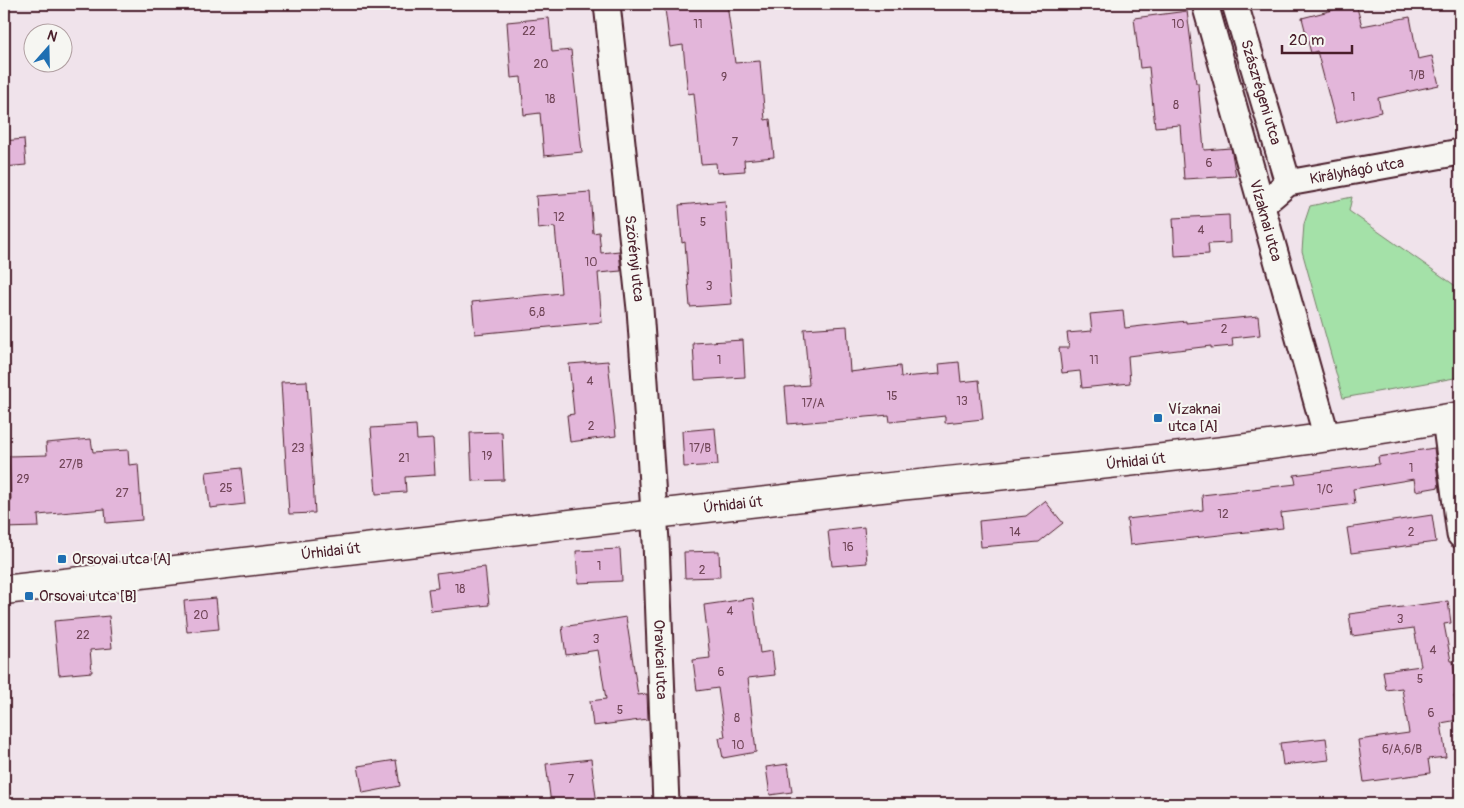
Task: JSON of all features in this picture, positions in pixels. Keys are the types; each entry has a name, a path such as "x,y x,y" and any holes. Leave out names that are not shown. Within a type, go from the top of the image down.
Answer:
{"main road":[{"name":"Úrhidai út","path":"4,590 654,513 1167,458 1327,438 1452,417"}],"street":[{"name":"Szörényi utca","path":"607,4 640,309 654,513"},
{"name":"Vízaknai utca","path":"1205,4 1327,438"},
{"name":"Szászrégeni utca","path":"1235,4 1288,183"},
{"name":"Királyhágó utca","path":"1262,205 1288,183 1460,152"},
{"path":"1452,417 1460,535"},
{"name":"Oravicai utca","path":"654,513 666,804"}],"green space":[{"path":"1352,197 1349,211 1460,289 1460,377 1343,398 1302,251 1304,224 1310,206"}],"building":[{"path":"703,4 727,4 735,63 760,61 765,120 770,119 774,157 744,160 745,171 717,173 716,163 701,164 694,93 688,94 683,45 670,47 665,9"},
{"path":"1356,4 1362,26 1410,17 1418,59 1432,56 1439,85 1378,98 1381,112 1336,123 1317,51 1311,53 1302,18"},
{"path":"1187,11 1196,83 1198,83 1204,150 1231,148 1236,176 1184,179 1180,125 1155,127 1149,67 1140,68 1134,18"},
{"path":"549,18 552,52 571,50 582,152 544,156 540,113 524,115 521,77 511,78 507,22"},
{"path":"24,139 26,165 4,167 4,141"},
{"path":"590,192 593,233 599,232 601,253 619,251 621,271 598,273 602,322 475,334 472,302 561,293 555,227 538,229 536,196"},
{"path":"725,201 732,304 690,307 685,242 682,243 679,205"},
{"path":"1229,215 1230,243 1208,244 1209,254 1175,256 1173,218"},
{"path":"1123,311 1125,328 1258,316 1260,335 1232,338 1233,346 1211,348 1211,346 1128,356 1130,383 1082,388 1080,371 1062,373 1059,348 1069,348 1067,333 1092,331 1090,314"},
{"path":"847,326 850,372 900,366 901,377 940,374 939,364 959,362 961,382 979,380 983,419 945,423 945,416 890,422 889,415 788,424 785,387 809,385 804,329"},
{"path":"743,340 745,377 695,380 693,343"},
{"path":"608,361 616,436 570,442 567,415 574,414 569,364"},
{"path":"307,381 315,513 289,514 281,382"},
{"path":"416,425 417,440 433,439 435,475 405,477 406,492 376,494 371,428"},
{"path":"715,428 718,465 684,467 682,431"},
{"path":"502,432 504,480 472,481 470,433"},
{"path":"91,439 93,452 128,450 129,465 138,464 142,520 106,523 105,509 38,515 39,527 4,528 4,502 11,501 9,456 47,455 46,443"},
{"path":"1434,448 1439,487 1416,491 1414,479 1353,489 1355,504 1281,513 1283,528 1130,545 1127,519 1203,510 1202,495 1296,484 1294,475 1379,464 1378,457"},
{"path":"241,468 245,504 210,508 206,472"},
{"path":"1045,501 1063,523 1039,542 981,547 979,521 1026,516"},
{"path":"1432,515 1436,542 1351,553 1347,528"},
{"path":"864,527 867,563 832,566 828,531"},
{"path":"620,549 622,581 578,583 576,551"},
{"path":"719,551 720,577 685,578 684,552"},
{"path":"485,567 489,605 431,611 428,589 438,588 436,573"},
{"path":"216,598 219,629 187,632 184,601"},
{"path":"753,598 760,653 772,651 775,675 748,678 756,752 723,758 719,738 725,737 718,688 697,691 693,660 710,658 704,605"},
{"path":"1448,601 1451,623 1444,624 1451,661 1453,661 1457,695 1454,695 1458,720 1441,723 1446,757 1428,759 1430,773 1364,782 1358,740 1409,733 1402,688 1386,690 1383,671 1421,666 1414,628 1352,636 1349,614"},
{"path":"109,616 112,648 90,650 92,672 59,675 54,621"},
{"path":"626,617 638,695 647,694 648,719 593,726 590,701 606,699 598,650 566,655 562,627"},
{"path":"1326,738 1329,760 1283,765 1280,743"},
{"path":"591,759 597,804 551,804 546,764"},
{"path":"396,760 400,786 363,793 358,766"},
{"path":"788,764 792,792 770,795 766,767"}],"place":[{"name":"Vízaknai utca [A]","path":"1158,418"},
{"name":"Orsovai utca [A]","path":"62,559"},
{"name":"Orsovai utca [B]","path":"29,596"}]}
